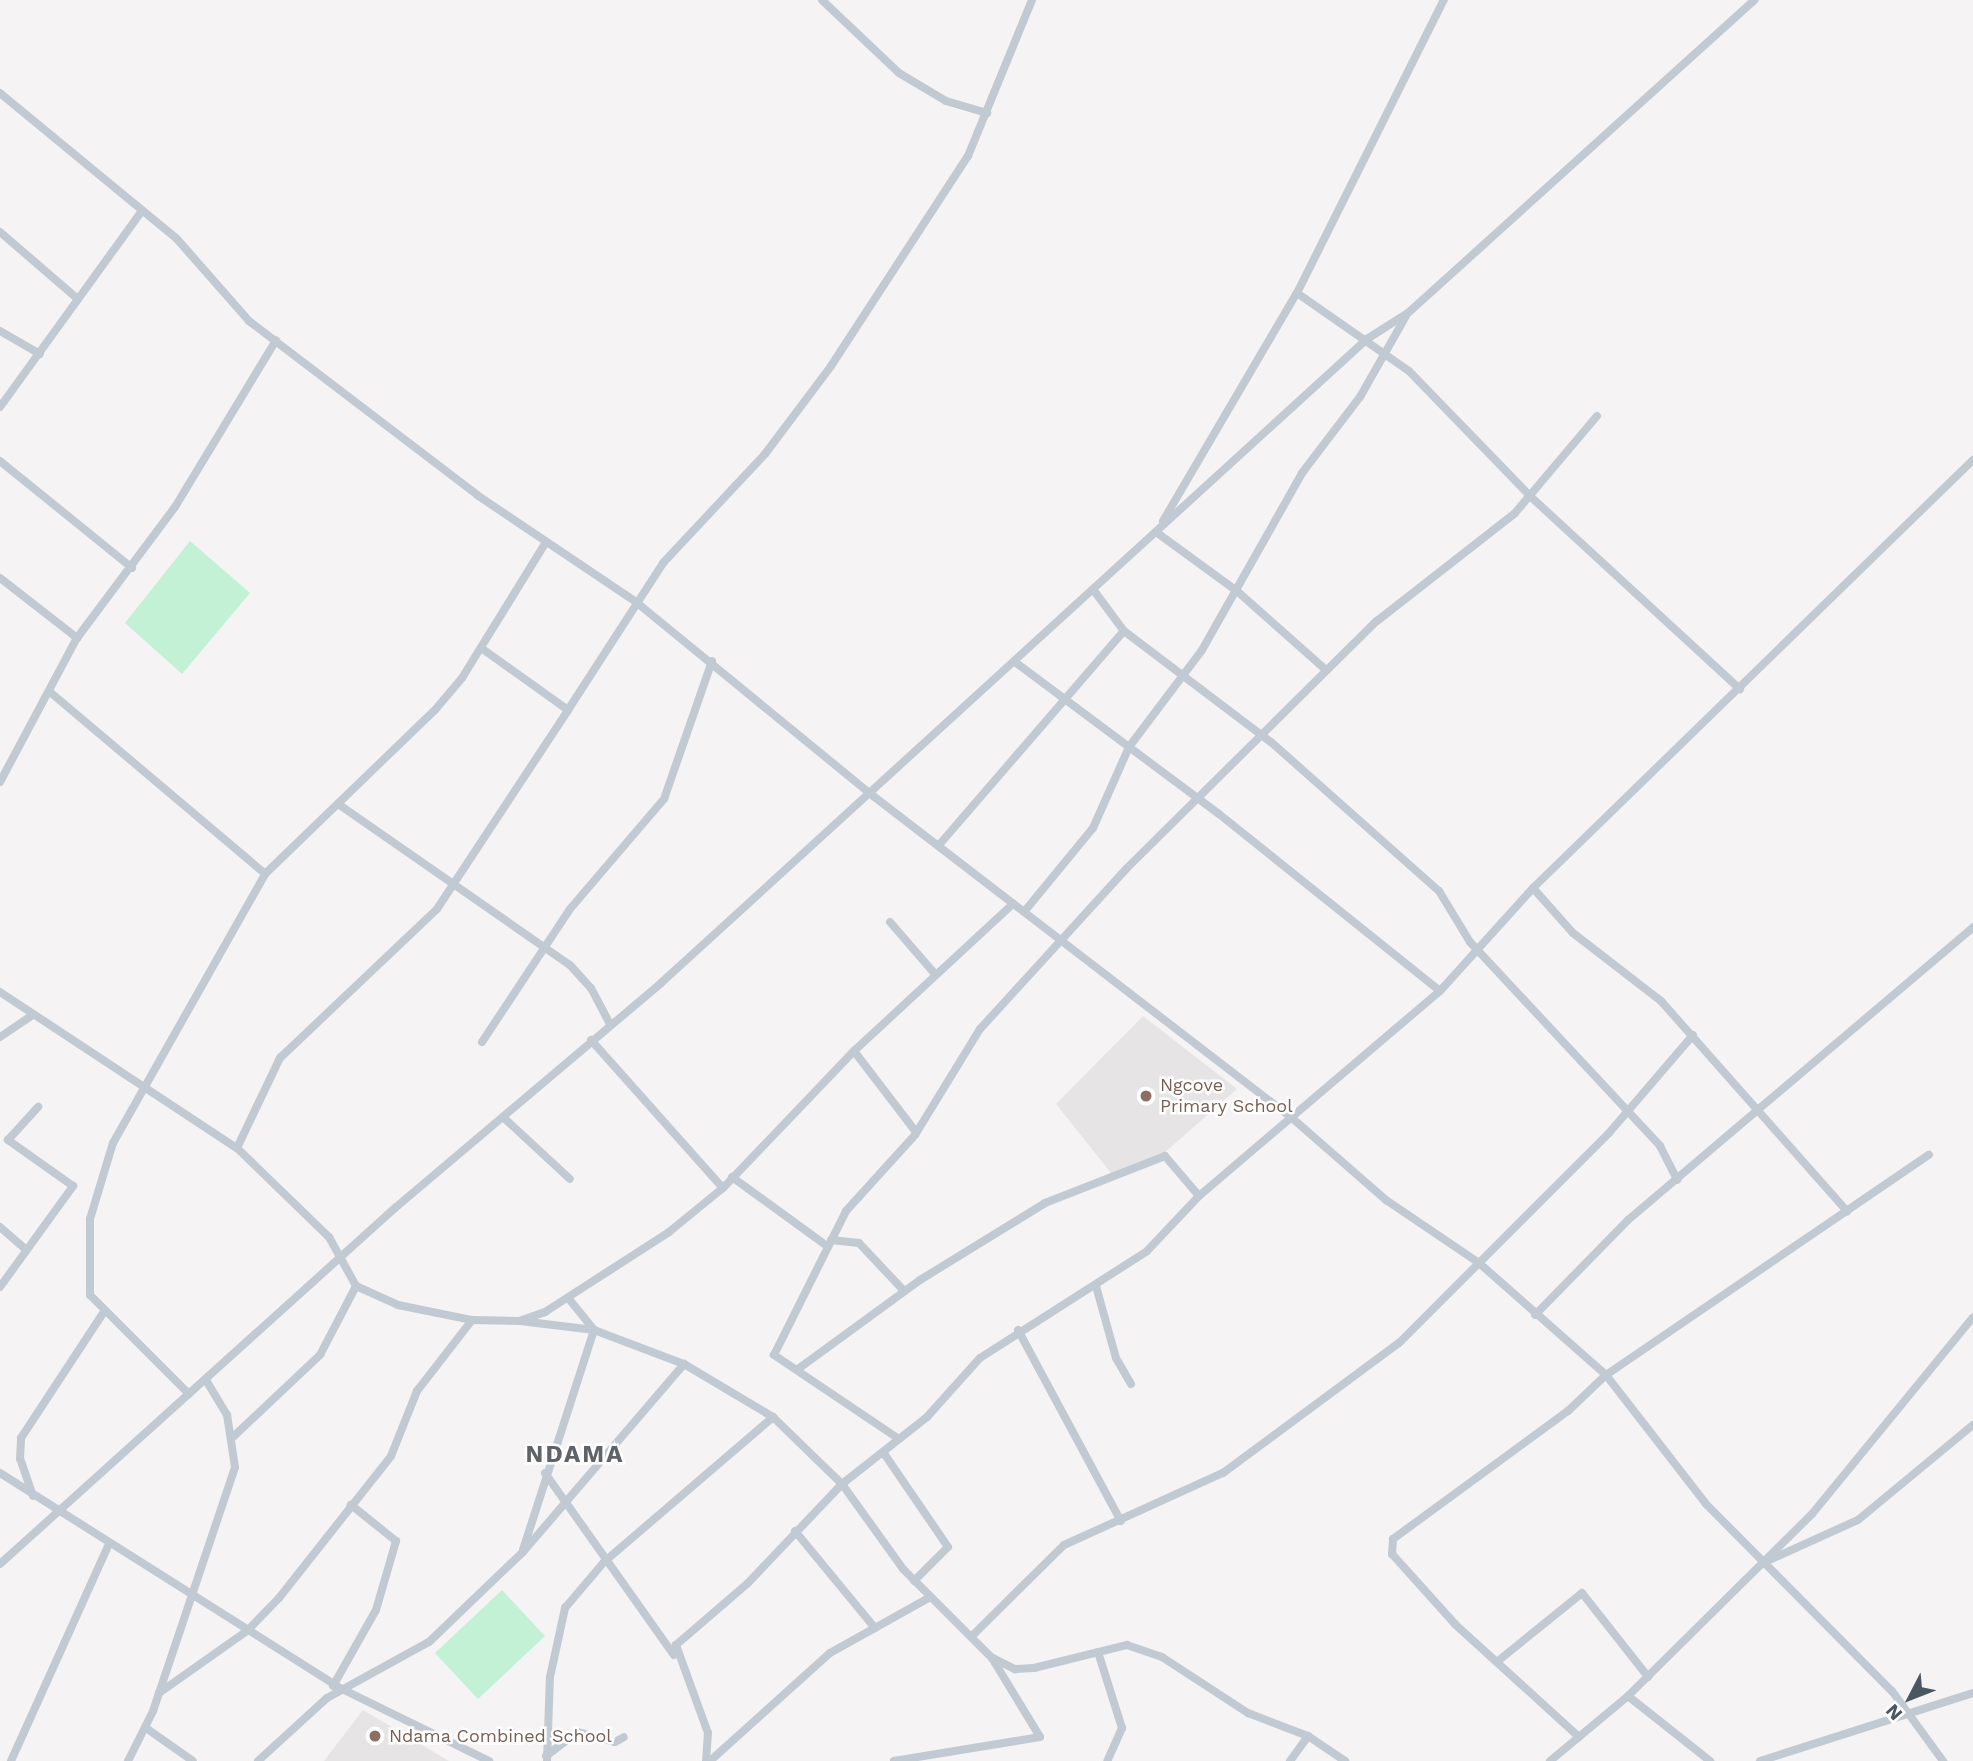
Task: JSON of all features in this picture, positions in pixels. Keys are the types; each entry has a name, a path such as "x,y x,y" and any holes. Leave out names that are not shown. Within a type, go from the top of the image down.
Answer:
{"street":[{"path":"822,0 899,73 946,101 987,113"},
{"path":"237,1148 286,1049 417,930 455,884 636,602 678,543 765,454 831,366 968,156 1032,0"},
{"path":"1158,529 1297,293 1444,0"},
{"path":"0,1564 338,1260 610,1024 1095,592 1158,529 1367,339 1408,313 1755,0"},
{"path":"0,93 177,239 249,321 546,542 636,602 868,792 1292,1118 1386,1200 1479,1263 1606,1375 1706,1504 1765,1562 1906,1712 1943,1761"},
{"path":"0,407 142,211"},
{"path":"0,232 78,299"},
{"path":"1297,293 1384,350 1531,497 1740,689"},
{"path":"1024,912 1093,828 1129,747 1183,676 1237,591 1302,473 1360,397 1384,350 1408,313"},
{"path":"0,331 40,354"},
{"path":"0,782 77,638 132,568 226,429 276,340"},
{"path":"900,1439 798,1369 780,1362 774,1347 846,1210 916,1132 980,1029 1063,943 1194,799 1326,670 1531,497 1597,416"},
{"path":"674,1655 676,1645 842,1485 900,1439 980,1358 1018,1330 1096,1286 1147,1251 1199,1196 1440,991 1533,888 1973,460"},
{"path":"0,461 132,568"},
{"path":"1158,529 1237,591 1326,670"},
{"path":"189,1394 103,1313 89,1282 92,1210 113,1143 265,874 341,806 435,710 481,648 546,542"},
{"path":"0,578 77,638"},
{"path":"1095,592 1124,631 1258,735 1431,883 1478,949 1668,1156 1677,1180"},
{"path":"939,845 1062,699 1124,631"},
{"path":"481,648 568,710"},
{"path":"482,1042 545,948 664,799 712,662"},
{"path":"1015,662 1129,747 1440,991"},
{"path":"50,692 265,874"},
{"path":"341,806 455,884 586,980 610,1024"},
{"path":"1533,888 1563,923 1612,957 1693,1035 1758,1104 1847,1211"},
{"path":"519,1321 569,1299 723,1188 934,973 1013,904"},
{"path":"890,922 934,973"},
{"path":"1535,1315 1593,1252 1677,1180 1758,1104 1973,927"},
{"path":"0,992 237,1148 329,1237 338,1260 356,1286 398,1305 472,1320 519,1321 594,1330 684,1364 773,1417 842,1485 914,1581 992,1658 1040,1737 894,1761"},
{"path":"0,1037 33,1015"},
{"path":"972,1636 1064,1545 1187,1493 1259,1450 1399,1343 1629,1111 1693,1035"},
{"path":"591,1040 723,1188"},
{"path":"855,1051 916,1132"},
{"path":"0,1287 73,1186 8,1140 37,1107"},
{"path":"503,1117 570,1179"},
{"path":"1579,1737 1446,1614 1390,1546 1606,1375 1929,1155"},
{"path":"798,1369 904,1291 1045,1203 1161,1157 1199,1196"},
{"path":"732,1177 829,1243 859,1242 904,1291"},
{"path":"0,1227 26,1250"},
{"path":"233,1437 320,1356 356,1286"},
{"path":"1096,1286 1116,1357 1131,1384"},
{"path":"569,1299 594,1330"},
{"path":"33,1496 20,1460 21,1438 103,1313"},
{"path":"1550,1761 1628,1696 1765,1562 1973,1317"},
{"path":"159,1693 247,1631 391,1456 429,1372 472,1320"},
{"path":"523,1552 545,1473 594,1330"},
{"path":"1018,1330 1121,1521"},
{"path":"258,1761 327,1698 429,1642 523,1552 684,1364"},
{"path":"128,1761 146,1728 159,1693 235,1467 233,1437 206,1380"},
{"path":"547,1758 559,1617 604,1562 773,1417"},
{"path":"1765,1562 1858,1520 1973,1425"},
{"path":"883,1452 948,1547 914,1581"},
{"path":"0,1473 108,1546 192,1591 247,1631 342,1689 489,1761"},
{"path":"545,1473 604,1562 674,1655 698,1698 708,1733 708,1761"},
{"path":"327,1698 369,1625 396,1541 351,1505"},
{"path":"795,1531 875,1628"},
{"path":"11,1761 108,1546"},
{"path":"1498,1661 1582,1593 1648,1677"},
{"path":"708,1761 802,1675 875,1628 930,1597"},
{"path":"992,1658 1015,1669 1127,1645 1162,1657 1248,1713 1308,1736 1345,1761"},
{"path":"1098,1652 1122,1728 1107,1761"},
{"path":"1760,1761 1906,1712 1973,1693"},
{"path":"1628,1696 1710,1761"},
{"path":"146,1728 193,1761"},
{"path":"547,1758 578,1732 615,1742 624,1737"},
{"path":"1290,1761 1308,1736"}],"shaded area":[{"name":"Ngcove Primary School","path":"1143,1016 1237,1089 1163,1154 1115,1178 1056,1104"},
{"name":"Ndama Combined School","path":"363,1710 449,1761 324,1761"}],"green space":[{"path":"190,541 250,593 182,674 125,623"},
{"path":"502,1590 545,1636 478,1699 435,1653"}],"place":[{"name":"Ngcove Primary School","path":"1146,1096"},
{"name":"Ndama Combined School","path":"375,1736"}],"district":[{"name":"NDAMA","path":"575,1455"}]}
